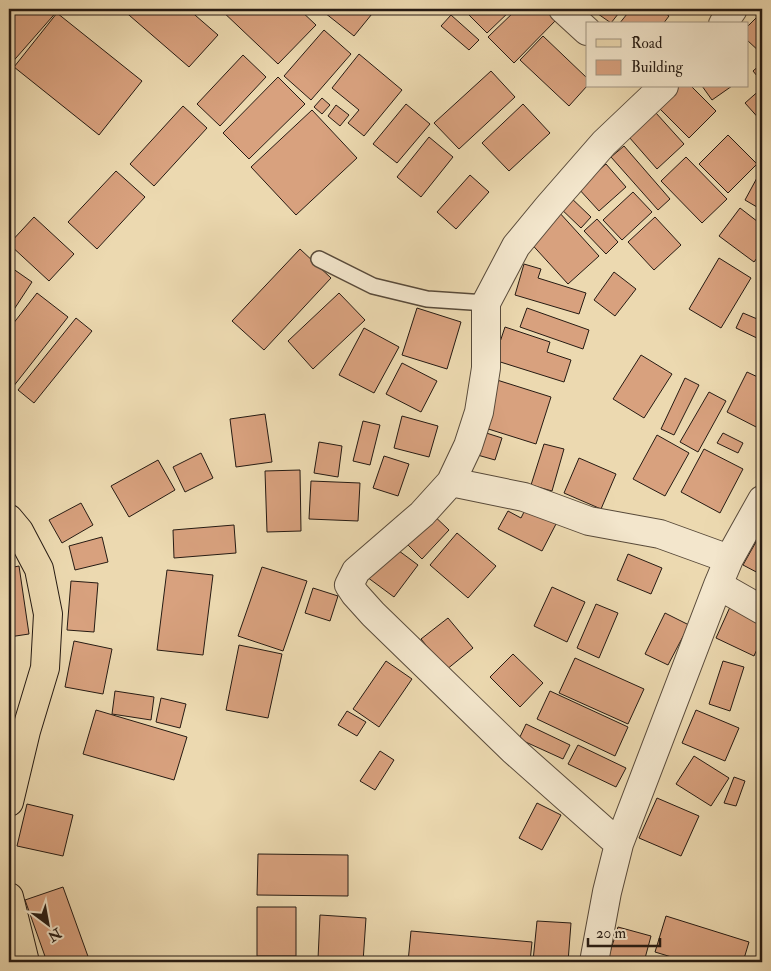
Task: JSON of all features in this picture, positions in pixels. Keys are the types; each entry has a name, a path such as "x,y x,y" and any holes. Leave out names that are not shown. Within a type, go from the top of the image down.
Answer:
{"main road":[{"path":"9,519 19,531 39,569 48,614 45,668 26,731 9,802"},
{"path":"9,897 25,962"}],"street":[{"path":"563,9 586,29"},
{"path":"724,22 733,9"},
{"path":"619,844 513,750 373,614 349,585 356,571 422,514 451,482 468,446 479,412 486,368 486,302 516,246 604,143 657,89"},
{"path":"451,482 524,497 589,521 660,534 729,560"},
{"path":"594,962 619,844 718,585 729,560 762,500"},
{"path":"718,585 762,610"}],"lane":[{"path":"319,258 373,286 427,299 486,302"}],"building":[{"path":"20,9 59,9 9,66 9,22"},
{"path":"122,9 188,9 218,35 189,67"},
{"path":"220,9 299,9 316,25 278,64"},
{"path":"320,9 376,9 354,36"},
{"path":"463,9 512,9 487,33"},
{"path":"517,9 547,9 557,19 514,63 488,37"},
{"path":"591,9 622,9 612,22"},
{"path":"631,9 659,9 669,16 664,22 621,22"},
{"path":"762,12 762,54 748,41 748,26"},
{"path":"57,13 142,81 99,135 14,67"},
{"path":"451,15 479,40 469,50 441,26"},
{"path":"324,30 351,54 311,100 284,76"},
{"path":"543,36 586,77 586,87 569,106 520,60"},
{"path":"359,54 402,90 364,136 348,123 359,110 332,88"},
{"path":"243,55 266,77 220,126 197,104"},
{"path":"762,63 762,82 753,71"},
{"path":"491,71 515,97 459,149 434,123"},
{"path":"278,77 305,104 249,159 223,133"},
{"path":"677,88 693,88 716,111 689,138 658,107"},
{"path":"703,88 729,88 712,100"},
{"path":"762,88 762,122 745,103"},
{"path":"322,98 330,105 322,114 314,107"},
{"path":"406,104 430,124 397,163 373,144"},
{"path":"523,104 550,133 509,171 482,143"},
{"path":"336,105 349,115 340,126 328,116"},
{"path":"183,106 207,128 154,186 130,164"},
{"path":"312,110 357,158 296,215 251,167"},
{"path":"656,113 684,144 657,169 629,137"},
{"path":"728,135 757,164 728,193 699,164"},
{"path":"429,137 453,157 421,197 397,177"},
{"path":"624,146 670,199 658,210 611,157"},
{"path":"686,157 727,199 702,223 661,181"},
{"path":"606,164 626,187 599,211 578,188"},
{"path":"116,171 145,197 97,249 68,222"},
{"path":"470,175 489,192 456,229 437,212"},
{"path":"758,176 762,178 762,210 745,200"},
{"path":"633,192 652,212 622,240 603,220"},
{"path":"567,194 591,217 581,228 557,205"},
{"path":"740,208 762,225 762,251 754,262 719,236"},
{"path":"558,211 599,256 568,284 527,239"},
{"path":"34,217 74,254 49,281 9,244"},
{"path":"655,217 681,245 654,270 628,242"},
{"path":"597,219 618,242 606,254 584,231"},
{"path":"300,249 331,278 264,350 232,321"},
{"path":"719,258 751,278 721,328 689,309"},
{"path":"524,264 541,269 538,278 586,293 579,314 515,295"},
{"path":"9,266 32,282 9,317"},
{"path":"614,272 636,289 615,316 594,300"},
{"path":"37,293 68,317 9,392 9,329"},
{"path":"339,293 365,320 313,369 288,341"},
{"path":"417,308 461,322 447,369 402,355"},
{"path":"527,308 589,330 583,349 520,327"},
{"path":"743,313 762,321 761,340 736,328"},
{"path":"76,318 92,331 34,403 18,390"},
{"path":"505,327 550,342 547,352 571,360 564,382 494,360"},
{"path":"364,328 399,347 374,393 339,375"},
{"path":"641,355 672,374 644,418 613,399"},
{"path":"402,363 437,381 421,412 386,394"},
{"path":"747,372 762,379 762,424 760,429 727,412"},
{"path":"685,378 699,385 674,435 661,429"},
{"path":"497,380 551,397 536,444 482,427"},
{"path":"709,392 726,401 698,452 680,442"},
{"path":"265,414 272,462 236,467 230,419"},
{"path":"402,416 438,426 429,457 394,448"},
{"path":"363,421 380,425 370,465 353,461"},
{"path":"480,431 502,438 495,460 474,454"},
{"path":"723,433 743,443 738,453 717,443"},
{"path":"657,435 689,453 665,496 633,479"},
{"path":"319,442 342,446 338,477 314,473"},
{"path":"544,444 564,449 552,491 531,485"},
{"path":"704,449 743,469 720,513 681,492"},
{"path":"201,453 213,478 185,492 173,467"},
{"path":"384,456 409,464 398,496 373,488"},
{"path":"579,458 616,474 601,509 564,493"},
{"path":"158,460 175,490 129,517 111,486"},
{"path":"300,470 301,531 267,532 265,471"},
{"path":"311,481 360,483 358,521 309,519"},
{"path":"81,503 93,525 62,543 49,520"},
{"path":"526,508 556,524 542,551 498,529 508,511 521,518"},
{"path":"429,511 449,530 422,559 402,539"},
{"path":"234,525 236,553 174,558 173,530"},
{"path":"457,533 496,566 468,598 430,565"},
{"path":"762,534 762,575 743,565"},
{"path":"102,537 108,562 75,570 69,546"},
{"path":"391,545 418,565 394,597 367,577"},
{"path":"628,554 662,568 651,594 617,580"},
{"path":"19,566 29,634 9,637 9,568"},
{"path":"262,567 307,581 283,651 238,636"},
{"path":"167,570 213,575 203,655 157,650"},
{"path":"71,581 98,583 94,632 67,630"},
{"path":"552,587 585,602 567,642 534,626"},
{"path":"313,588 338,596 330,621 305,613"},
{"path":"596,604 618,613 599,658 577,648"},
{"path":"730,607 762,622 762,638 754,656 716,638"},
{"path":"665,613 689,625 668,665 645,654"},
{"path":"448,618 473,648 446,670 421,639"},
{"path":"74,641 112,649 103,694 65,687"},
{"path":"239,645 282,654 268,718 226,710"},
{"path":"513,654 543,683 520,707 490,677"},
{"path":"575,658 644,689 628,724 559,693"},
{"path":"386,661 412,679 379,727 353,709"},
{"path":"723,661 744,667 730,711 709,704"},
{"path":"115,691 154,697 151,720 112,714"},
{"path":"550,691 628,727 615,756 537,719"},
{"path":"161,698 186,704 180,728 156,722"},
{"path":"96,710 187,737 174,780 83,754"},
{"path":"696,710 739,728 725,761 682,743"},
{"path":"347,711 366,722 357,736 338,725"},
{"path":"526,724 570,745 563,759 519,739"},
{"path":"578,745 626,768 616,787 568,764"},
{"path":"380,751 394,760 375,790 360,781"},
{"path":"694,756 729,778 711,806 676,784"},
{"path":"734,777 745,781 736,806 724,803"},
{"path":"657,798 699,816 681,856 639,838"},
{"path":"537,803 561,815 542,850 519,838"},
{"path":"27,804 73,815 63,856 17,846"},
{"path":"258,854 348,855 348,896 257,895"},
{"path":"63,887 90,962 47,962 25,900"},
{"path":"257,907 296,907 296,956 257,956"},
{"path":"320,915 366,918 363,962 318,959"},
{"path":"666,916 749,942 743,962 688,962 655,952"},
{"path":"537,921 571,923 568,962 533,961"},
{"path":"618,927 651,936 644,962 607,962"},
{"path":"411,931 532,942 530,962 408,962"}]}
